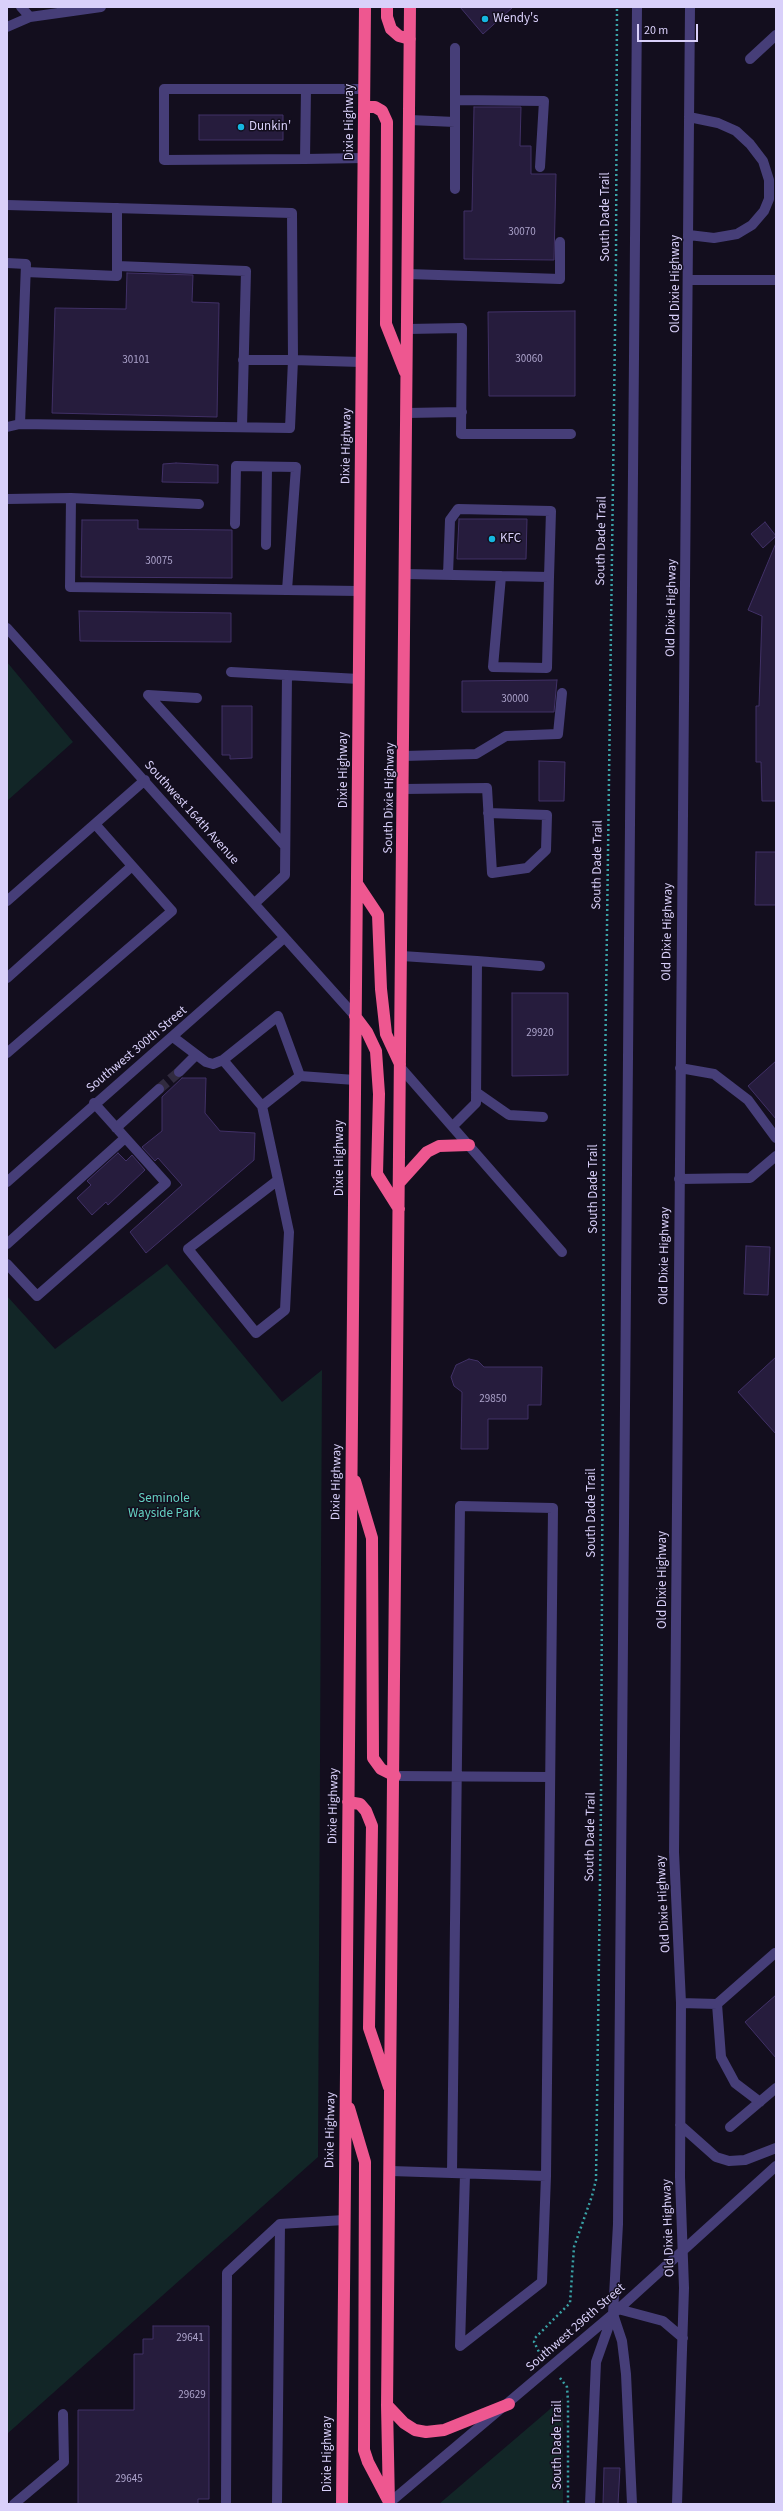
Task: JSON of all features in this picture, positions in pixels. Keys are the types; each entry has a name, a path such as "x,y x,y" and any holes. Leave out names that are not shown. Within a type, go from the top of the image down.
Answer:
{"highway":[{"name":"Dixie Highway","path":"358,885 359,592 365,7"},
{"path":"387,7 387,17 391,29 399,36 410,39"},
{"path":"407,413 410,7"},
{"path":"364,107 375,106 382,110 387,122 386,324 407,377"},
{"name":"South Dixie Highway","path":"399,1183 407,413"},
{"path":"355,1080 358,885"},
{"path":"358,885 378,915 381,989 386,1034 401,1068"},
{"path":"355,1016 368,1032 376,1051 379,1094 377,1174 399,1210"},
{"name":"Dixie Highway","path":"342,2504 355,1080"},
{"path":"389,2504 388,2405 398,1456 399,1183 427,1152 439,1146 469,1146"},
{"path":"351,1469 372,1538 373,1758 381,1769 395,1776"},
{"path":"348,1802 360,1804 366,1811 372,1826 369,2028 392,2096"},
{"path":"345,2096 364,2162 364,2450 368,2462 389,2504"},
{"path":"388,2405 404,2423 415,2430 426,2432 444,2430 509,2404"}],"street":[{"path":"21,7 30,17"},
{"path":"7,26 30,17 101,7"},
{"path":"632,2504 625,2362 616,2312 637,7"},
{"name":"Old Dixie Highway","path":"677,2504 683,2338 680,2125 681,2003 674,1852 680,1068 689,280 690,7"},
{"path":"750,59 776,35"},
{"path":"455,48 455,189"},
{"path":"364,89 164,89 164,160 364,158"},
{"path":"305,159 306,89"},
{"path":"455,100 544,101 540,167"},
{"path":"689,117 718,123 736,131 750,144 763,161 769,180 769,199 764,211 752,225 737,234 714,238 689,235"},
{"path":"410,120 455,122"},
{"path":"7,205 292,213 293,360 290,428 20,424 7,427"},
{"path":"26,272 117,276 117,208"},
{"path":"408,274 560,279 560,242"},
{"path":"7,263 26,264 20,424"},
{"path":"117,266 246,271 242,427"},
{"path":"689,280 776,280"},
{"path":"408,329 462,328 461,434 571,434"},
{"path":"243,360 362,362"},
{"path":"407,413 462,412"},
{"path":"235,524 236,466 296,467 287,590"},
{"path":"266,545 267,467"},
{"path":"71,498 70,587 359,592"},
{"path":"7,499 71,498 199,504"},
{"path":"448,574 450,520 458,509 551,511 547,668 493,667 501,576"},
{"path":"406,574 549,577"},
{"name":"Southwest 164th Avenue","path":"7,628 145,780 355,1016"},
{"path":"231,672 359,679"},
{"path":"255,903 285,875 287,675"},
{"path":"404,756 476,754 506,736 558,734 562,693"},
{"path":"197,698 148,695 285,846"},
{"path":"7,901 145,780"},
{"path":"404,789 487,788 488,812 492,873 527,868 546,850 546,815 488,812"},
{"path":"7,1053 172,911 95,824"},
{"path":"7,978 132,866"},
{"name":"Southwest 300th Street","path":"7,1182 284,938"},
{"path":"402,956 540,966"},
{"path":"453,1126 476,1103 477,961"},
{"path":"173,1037 195,1056 210,1064 223,1060 278,1016 300,1076"},
{"path":"178,1072 195,1056"},
{"path":"223,1060 262,1106 278,1180 289,1232 285,1310 256,1333 188,1249 278,1180"},
{"path":"401,1068 562,1252"},
{"path":"680,1068 714,1074 748,1100 776,1138"},
{"path":"262,1106 300,1076 355,1080"},
{"path":"116,1128 159,1089"},
{"path":"476,1092 509,1116 543,1117"},
{"path":"7,1264 37,1296 166,1183 94,1104"},
{"path":"7,1244 125,1138"},
{"path":"679,1179 750,1178 776,1156"},
{"path":"452,2173 460,1506 553,1508 546,2176 542,2282 460,2346 466,2174"},
{"path":"395,1776 457,1775 550,1777"},
{"path":"681,2003 717,2004 775,1953"},
{"path":"717,2004 721,2057 735,2083 760,2102"},
{"path":"730,2127 776,2088"},
{"path":"680,2125 716,2156 729,2161 745,2160 776,2148"},
{"name":"Southwest 296th Street","path":"389,2504 616,2312 776,2166"},
{"path":"391,2171 546,2176"},
{"path":"226,2504 227,2273 280,2224 344,2220"},
{"path":"276,2504 280,2224"},
{"path":"616,2312 663,2321 683,2338"},
{"path":"590,2504 596,2362 616,2312"},
{"path":"14,2504 64,2462 63,2414"}],"path":[{"name":"South Dade Trail","path":"538,2352 535,2338 570,2303 574,2247 596,2180 601,1805 604,1150 616,258 617,7"},
{"name":"South Dade Trail","path":"567,2387 568,2504"}],"green space":[{"path":"7,662 73,742 7,801"},
{"name":"Seminole Wayside Park","path":"167,1264 282,1402 322,1370 318,2157 7,2434 7,1296 55,1349"},
{"path":"563,2398 563,2504 439,2504"}],"building":[{"name":"Wendy's","path":"460,7 513,7 483,34"},
{"path":"474,107 521,107 520,146 531,146 531,174 556,174 554,260 464,259 464,211 472,211"},
{"name":"Dunkin'","path":"199,115 283,115 283,140 199,140"},
{"path":"127,273 193,275 192,302 219,303 217,417 52,413 55,308 126,309"},
{"path":"575,311 575,396 489,396 488,312"},
{"path":"176,463 218,465 218,483 162,482 163,464"},
{"name":"KFC","path":"459,519 527,519 526,559 457,559"},
{"path":"82,520 138,520 138,529 232,530 232,578 81,577"},
{"path":"765,522 776,536 763,548 751,534"},
{"path":"776,543 776,801 762,801 761,762 756,762 756,706 759,706 762,616 748,610"},
{"path":"79,611 231,613 231,642 80,641"},
{"path":"557,680 554,712 462,712 462,681"},
{"path":"222,706 252,706 252,758 230,759 230,755 222,755"},
{"path":"539,761 565,762 564,801 539,801"},
{"path":"756,852 776,852 776,905 755,905"},
{"path":"512,993 568,993 568,1075 512,1076"},
{"path":"776,1061 776,1119 748,1086"},
{"path":"182,1078 206,1078 205,1113 220,1131 255,1133 254,1160 146,1253 130,1232 182,1185 158,1158 155,1161 142,1147 162,1131 162,1097"},
{"path":"118,1153 126,1161 132,1155 145,1170 108,1205 106,1202 92,1215 77,1198 91,1185 87,1181"},
{"path":"746,1246 770,1247 768,1295 744,1294"},
{"path":"776,1357 776,1434 738,1392"},
{"path":"469,1359 478,1361 484,1367 542,1367 541,1405 528,1405 528,1419 488,1419 488,1449 461,1449 462,1392 454,1386 451,1377 456,1365"},
{"path":"776,1995 776,2058 745,2022"},
{"path":"153,2326 209,2326 209,2499 198,2499 198,2504 78,2504 78,2410 134,2410 134,2354 143,2354 143,2339 153,2339"},
{"path":"604,2468 620,2468 618,2504 603,2504"}],"tunnel":[{"path":"159,1089 179,1072"}],"place":[{"name":"Wendy's","path":"485,19"},
{"name":"Dunkin'","path":"241,127"},
{"name":"KFC","path":"492,539"}]}
